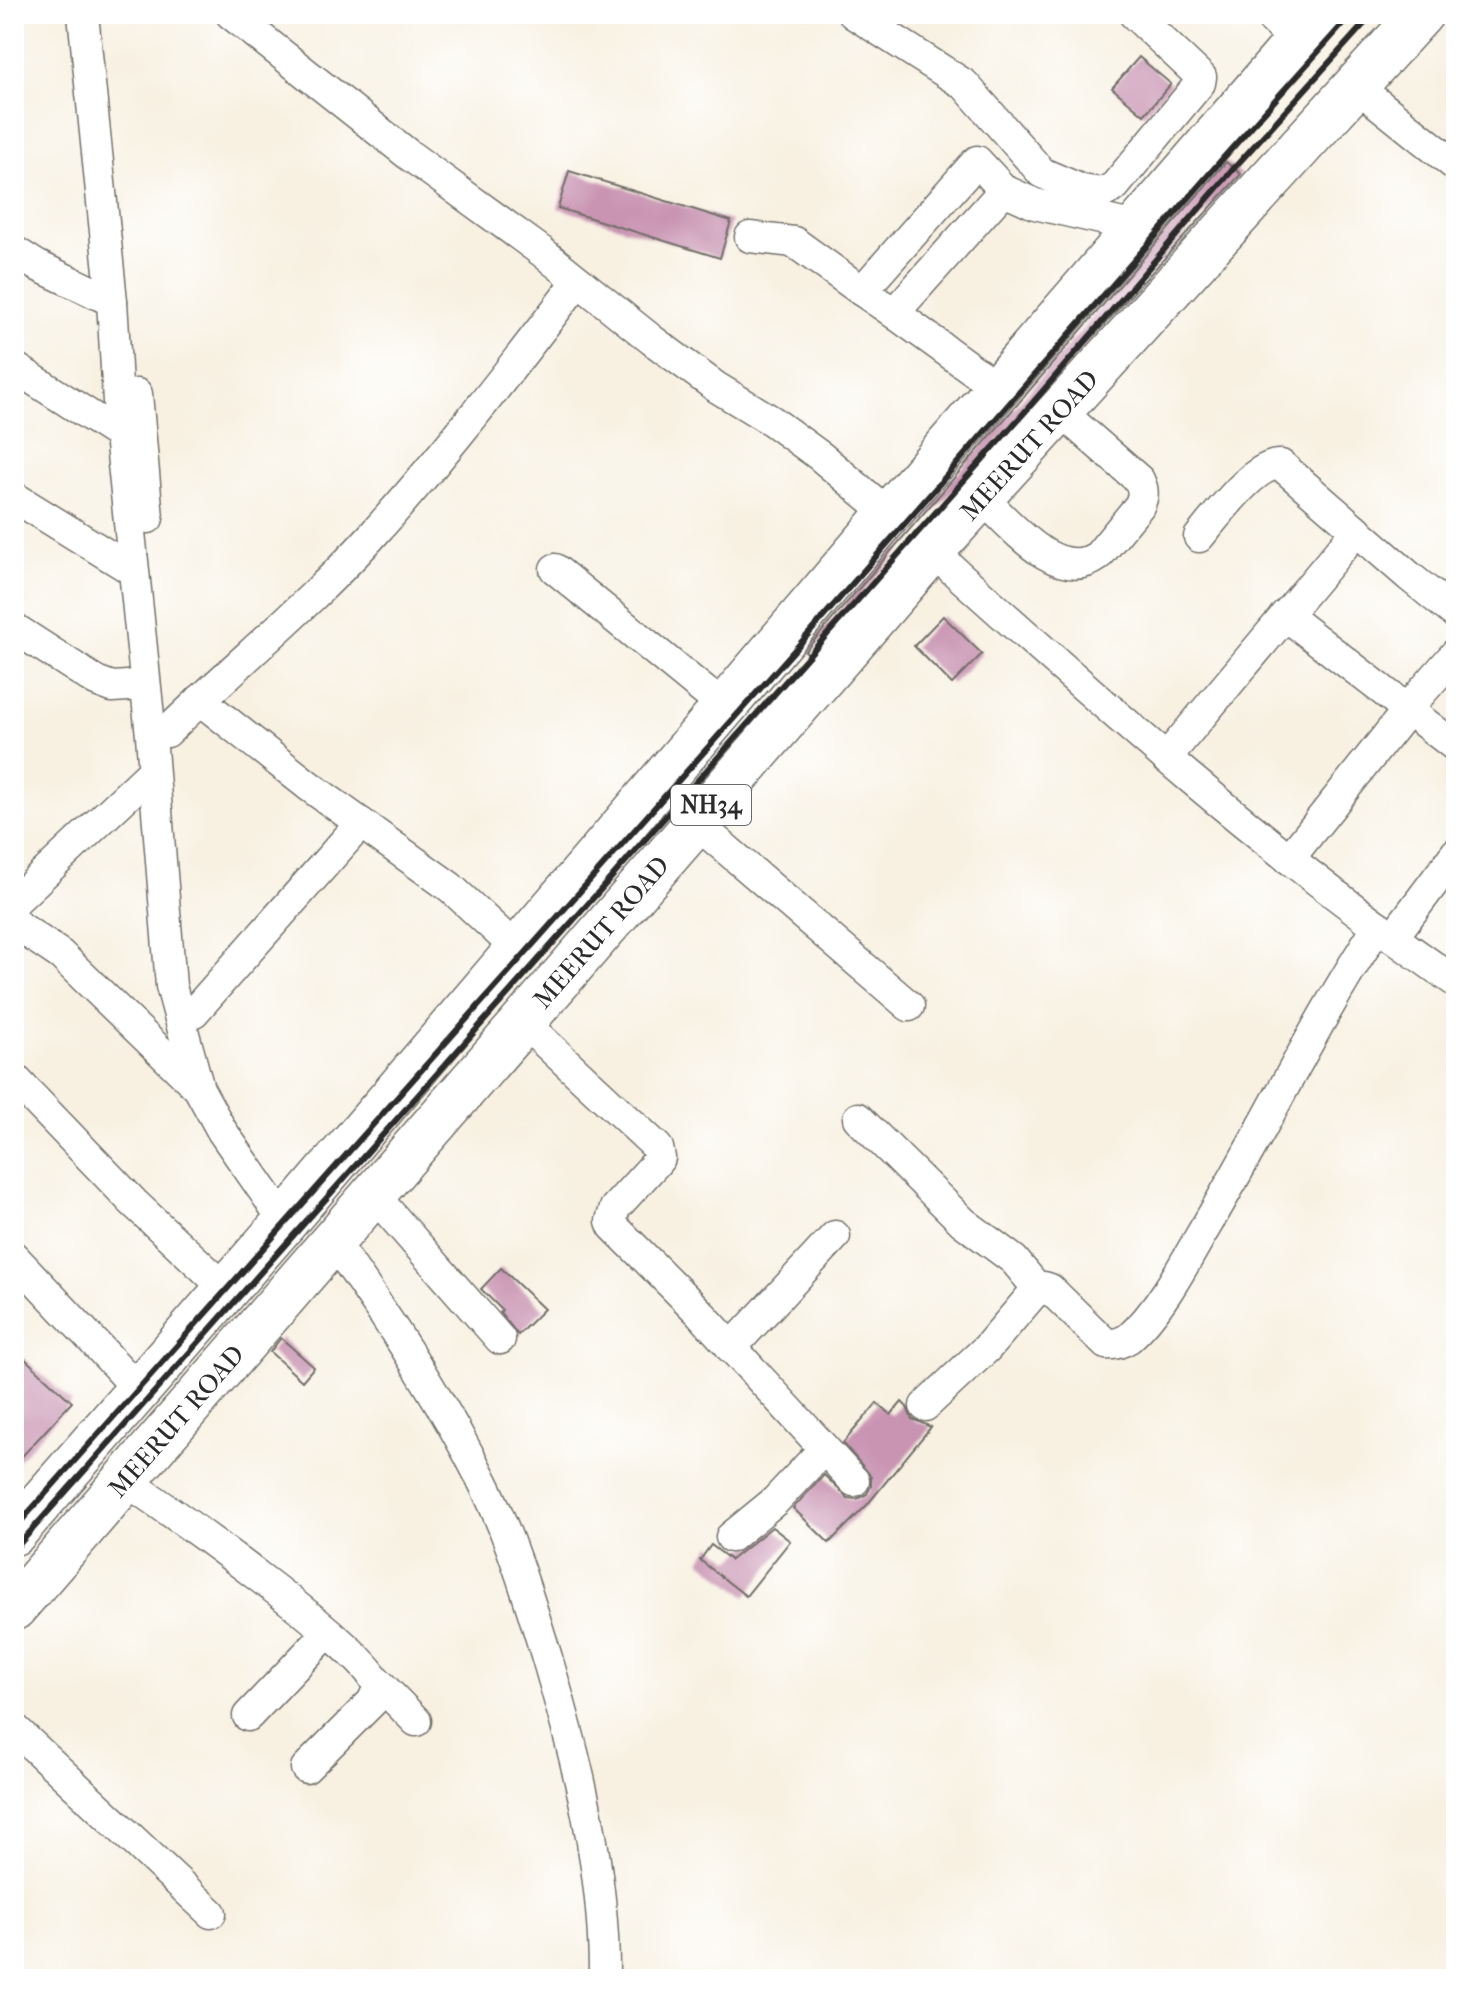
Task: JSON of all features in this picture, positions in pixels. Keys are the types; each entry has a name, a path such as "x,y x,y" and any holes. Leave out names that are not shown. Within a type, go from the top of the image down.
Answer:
{"highway":[{"name":"MEERUT ROAD","path":"14,1608 932,551 1421,14"},
{"name":"MEERUT ROAD","path":"18,1521 227,1290 1136,227 1295,23"},
{"path":"769,655 809,693"}],"street":[{"path":"83,14 112,301 120,435 167,732 171,986 199,1089 222,1131 292,1214"},
{"path":"102,14 144,685 153,771 167,839 186,975 212,1075 232,1115 292,1214"},
{"path":"231,14 397,145 541,251 716,387 772,421 820,456 889,514"},
{"path":"854,14 965,85 1042,173 1082,190 1102,193 1114,187 1200,83 1201,77 1134,14"},
{"path":"1356,86 1456,166"},
{"path":"862,291 977,161 1004,190 1035,204 1136,227"},
{"path":"894,313 1004,190"},
{"path":"750,237 794,242 998,388"},
{"path":"14,251 36,265 112,301"},
{"path":"167,732 247,659 370,538 502,381 578,281"},
{"path":"14,367 120,435"},
{"path":"981,497 1049,558 1076,564 1090,562 1098,556 1139,506 1143,488 1139,480 1060,411"},
{"path":"1199,537 1254,476 1274,464 1290,470 1456,614"},
{"path":"14,497 138,560"},
{"path":"1166,758 1357,530"},
{"path":"932,551 1166,758 1289,859 1456,982"},
{"path":"555,569 725,708"},
{"path":"1285,615 1456,747"},
{"path":"14,628 96,681 112,687 144,685"},
{"path":"1289,859 1456,653"},
{"path":"200,700 309,786 450,887 518,950"},
{"path":"14,902 153,771"},
{"path":"194,1012 361,823"},
{"path":"696,823 909,1006"},
{"path":"925,1406 987,1348 1038,1289 1050,1289 1106,1344 1115,1345 1130,1336 1159,1301 1191,1252 1249,1153 1327,1007 1386,932 1456,853"},
{"path":"14,923 61,955 199,1089"},
{"path":"523,1022 658,1148 660,1158 615,1208 611,1221 618,1232 854,1481"},
{"path":"14,1078 134,1203 227,1290"},
{"path":"858,1118 963,1222 1014,1260 1038,1289"},
{"path":"373,1194 500,1339"},
{"path":"731,1348 835,1236"},
{"path":"333,1241 423,1374 484,1484 515,1559 561,1705 580,1782 598,1881 604,1979"},
{"path":"14,1257 139,1390"},
{"path":"731,1537 775,1501 824,1449"},
{"path":"125,1480 212,1542 327,1633 416,1721"},
{"path":"248,1716 327,1633"},
{"path":"306,1768 372,1702 377,1693 373,1677"},
{"path":"14,1728 211,1913"}],"building":[{"path":"1139,57 1171,84 1144,115 1112,88"},
{"path":"1226,162 1241,174 809,654 805,651"},
{"path":"569,171 731,221 720,258 558,208"},
{"path":"943,616 982,654 952,684 914,646"},
{"path":"501,1268 544,1309 518,1335 500,1312 502,1310 481,1289"},
{"path":"281,1338 314,1367 302,1381 270,1352"},
{"path":"24,1358 72,1402 14,1465 14,1369"},
{"path":"902,1402 912,1419 931,1427 867,1505 829,1543 793,1508 824,1475 848,1498 857,1499 867,1494 871,1476 843,1443 877,1403 891,1415"},
{"path":"772,1527 790,1541 746,1596 700,1560 711,1545 731,1560"}],"railway":[{"path":"14,1529 798,646 1352,14"},
{"path":"14,1550 1023,414 1235,167 1373,14"}]}
